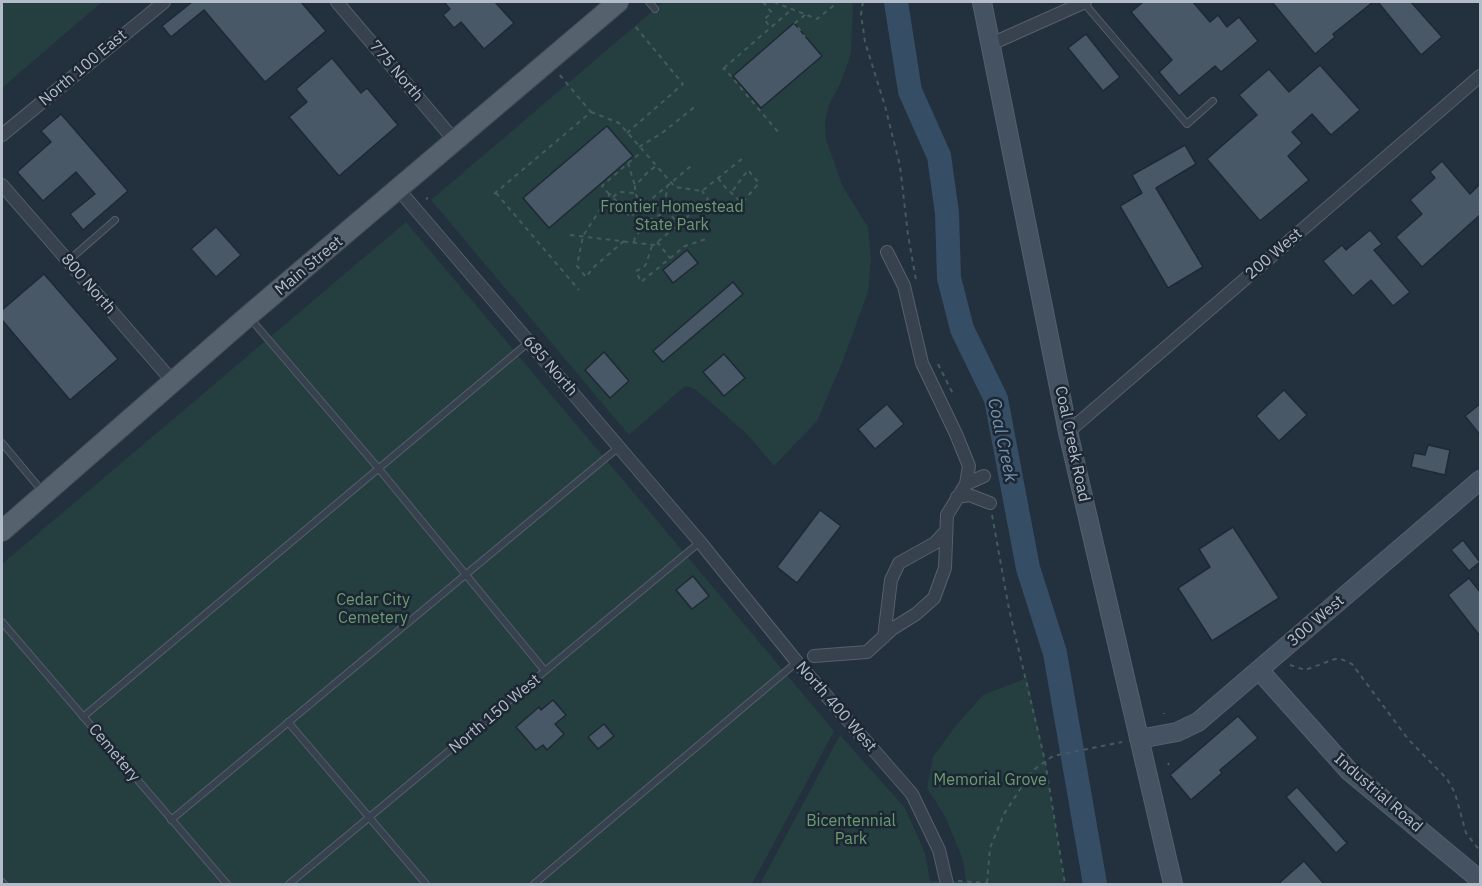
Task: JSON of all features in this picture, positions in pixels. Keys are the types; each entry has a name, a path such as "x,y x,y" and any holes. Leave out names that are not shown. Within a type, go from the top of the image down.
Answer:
{"main road":[{"name":"Main Street","path":"2,531 248,316 618,2"},
{"name":"Coal Creek Road","path":"982,2 1131,740 1173,885"},
{"name":"300 West","path":"1131,740 1177,732 1198,722 1480,480"},
{"name":"Industrial Road","path":"1259,670 1349,771 1478,880"}],"street":[{"name":"North 100 East","path":"2,135 164,2"},
{"name":"775 North","path":"337,2 455,141"},
{"path":"991,44 1085,2"},
{"name":"200 West","path":"1068,432 1480,76"},
{"name":"800 North","path":"2,185 174,383"},
{"name":"685 North","path":"399,190 700,543"},
{"path":"814,656 867,652 892,629 916,614 934,598 945,568 947,515 966,484 969,466 922,363 904,286 887,252"},
{"path":"966,484 984,476"},
{"path":"957,497 969,495 990,503"},
{"path":"884,637 891,580 899,563 934,543 945,531"},
{"name":"North 400 West","path":"700,543 797,662 912,794 939,850 946,883"}],"lane":[{"path":"649,2 655,9"},
{"path":"1085,2 1187,124 1213,101"},
{"path":"68,261 115,220"},
{"path":"248,316 379,469 545,672"},
{"path":"83,717 529,342"},
{"path":"2,443 45,494"},
{"path":"171,820 619,447"},
{"name":"North 150 West","path":"289,885 700,543"},
{"name":"Cemetery","path":"2,622 227,885"},
{"path":"534,885 797,662"},
{"path":"288,722 426,885"}],"path":[{"path":"763,2 772,13 764,19 771,28"},
{"path":"774,2 817,19 838,2"},
{"path":"778,132 724,69 791,10"},
{"path":"805,15 795,23 805,37"},
{"path":"627,133 683,84 634,26"},
{"path":"548,61 591,112 619,123 675,187 702,190 743,158"},
{"path":"639,147 662,134 697,105"},
{"path":"579,290 495,193 591,112"},
{"path":"643,151 602,186 630,217 691,165"},
{"path":"628,163 635,193 642,207"},
{"path":"635,186 656,166"},
{"path":"718,178 731,193 742,203 759,183 748,170 731,193"},
{"path":"662,214 665,208 667,186"},
{"path":"570,235 657,243 708,199 702,190"},
{"path":"613,197 619,192 635,193"},
{"path":"610,194 583,236 577,266 586,277 624,241"},
{"path":"634,242 635,237 646,223 667,211 679,224"},
{"path":"652,244 643,268 636,272 641,282 685,246 706,239"},
{"path":"657,243 670,258"},
{"path":"1278,654 1300,670 1310,669 1335,659 1352,664 1408,739 1447,779 1455,793 1466,833 1480,851"},
{"path":"946,883 987,884 990,848 1004,814 1032,771 1053,756 1131,740"}],"green space":[{"path":"2,2 102,2 2,88"},
{"name":"Frontier Homestead State Park","path":"663,2 853,2 851,53 841,82 829,105 825,122 826,140 843,187 868,227 871,258 868,292 842,363 817,421 774,466 747,434 695,389 685,386 629,435 431,200"},
{"name":"Cedar City Cemetery","path":"406,222 834,731 752,884 2,884 2,564"},
{"path":"1027,678 1045,761 1065,884 760,884 840,735 905,808 925,853 930,881 966,881 963,860 946,818 927,788 933,757 954,728 983,695"}],"building":[{"path":"192,2 301,2 326,31 265,82 204,10 171,37 162,26"},
{"path":"444,2 495,2 514,23 484,49 461,22 454,28 443,15 450,9"},
{"path":"1143,2 1193,2 1210,22 1218,15 1227,27 1239,17 1258,41 1221,72 1215,66 1179,96 1159,72 1172,60 1131,12"},
{"path":"1272,2 1373,2 1333,34 1335,37 1315,54"},
{"path":"1378,2 1411,2 1442,37 1421,55"},
{"path":"794,23 822,56 761,108 733,76"},
{"path":"1086,34 1120,77 1103,91 1068,48"},
{"path":"332,58 361,93 367,88 398,125 339,176 289,117 307,102 296,89"},
{"path":"1320,65 1360,110 1331,135 1312,114 1292,132 1302,143 1288,156 1309,180 1260,221 1207,159 1257,115 1239,95 1269,69 1289,92"},
{"path":"61,114 128,191 83,230 70,214 95,194 76,172 43,201 17,172 51,142 41,131"},
{"path":"607,126 633,156 549,228 523,198"},
{"path":"1185,145 1196,164 1156,188 1203,267 1168,288 1120,206 1142,193 1132,175"},
{"path":"1442,161 1470,194 1480,184 1480,215 1422,267 1396,237 1422,214 1410,200 1435,178 1430,172"},
{"path":"216,227 241,255 216,277 191,249"},
{"path":"1370,230 1382,244 1374,250 1410,292 1393,306 1371,280 1353,296 1323,261 1342,245 1346,250"},
{"path":"687,250 698,263 673,283 663,270"},
{"path":"44,274 118,359 70,400 2,320 2,310"},
{"path":"733,282 743,294 663,362 653,351"},
{"path":"604,352 629,381 610,398 585,370"},
{"path":"724,354 745,378 724,396 703,372"},
{"path":"1284,390 1307,415 1279,441 1256,416"},
{"path":"887,404 904,424 875,449 858,429"},
{"path":"1480,404 1480,435 1465,416"},
{"path":"1428,445 1450,450 1445,475 1411,467 1414,453 1425,455"},
{"path":"820,510 841,526 797,583 777,567"},
{"path":"1233,527 1279,598 1212,641 1178,588 1210,567 1199,549"},
{"path":"1463,540 1480,562 1469,571 1451,550"},
{"path":"693,576 709,596 692,609 676,590"},
{"path":"1469,578 1480,592 1480,636 1448,595"},
{"path":"553,700 566,715 555,724 564,734 547,750 543,745 536,750 516,727 539,707 541,710"},
{"path":"1238,716 1258,738 1220,770 1222,773 1191,800 1170,775"},
{"path":"604,724 614,736 598,749 588,737"},
{"path":"1297,787 1347,843 1336,853 1286,797"},
{"path":"1304,861 1325,885 1277,885"}],"waterway":[{"name":"Coal Creek","path":"896,2 910,91 939,156 947,213 949,278 962,329 996,399 1028,568 1055,653 1095,884"}],"park label":[{"name":"Memorial Grove","path":"990,780"},
{"name":"Bicentennial Park","path":"851,830"}]}
